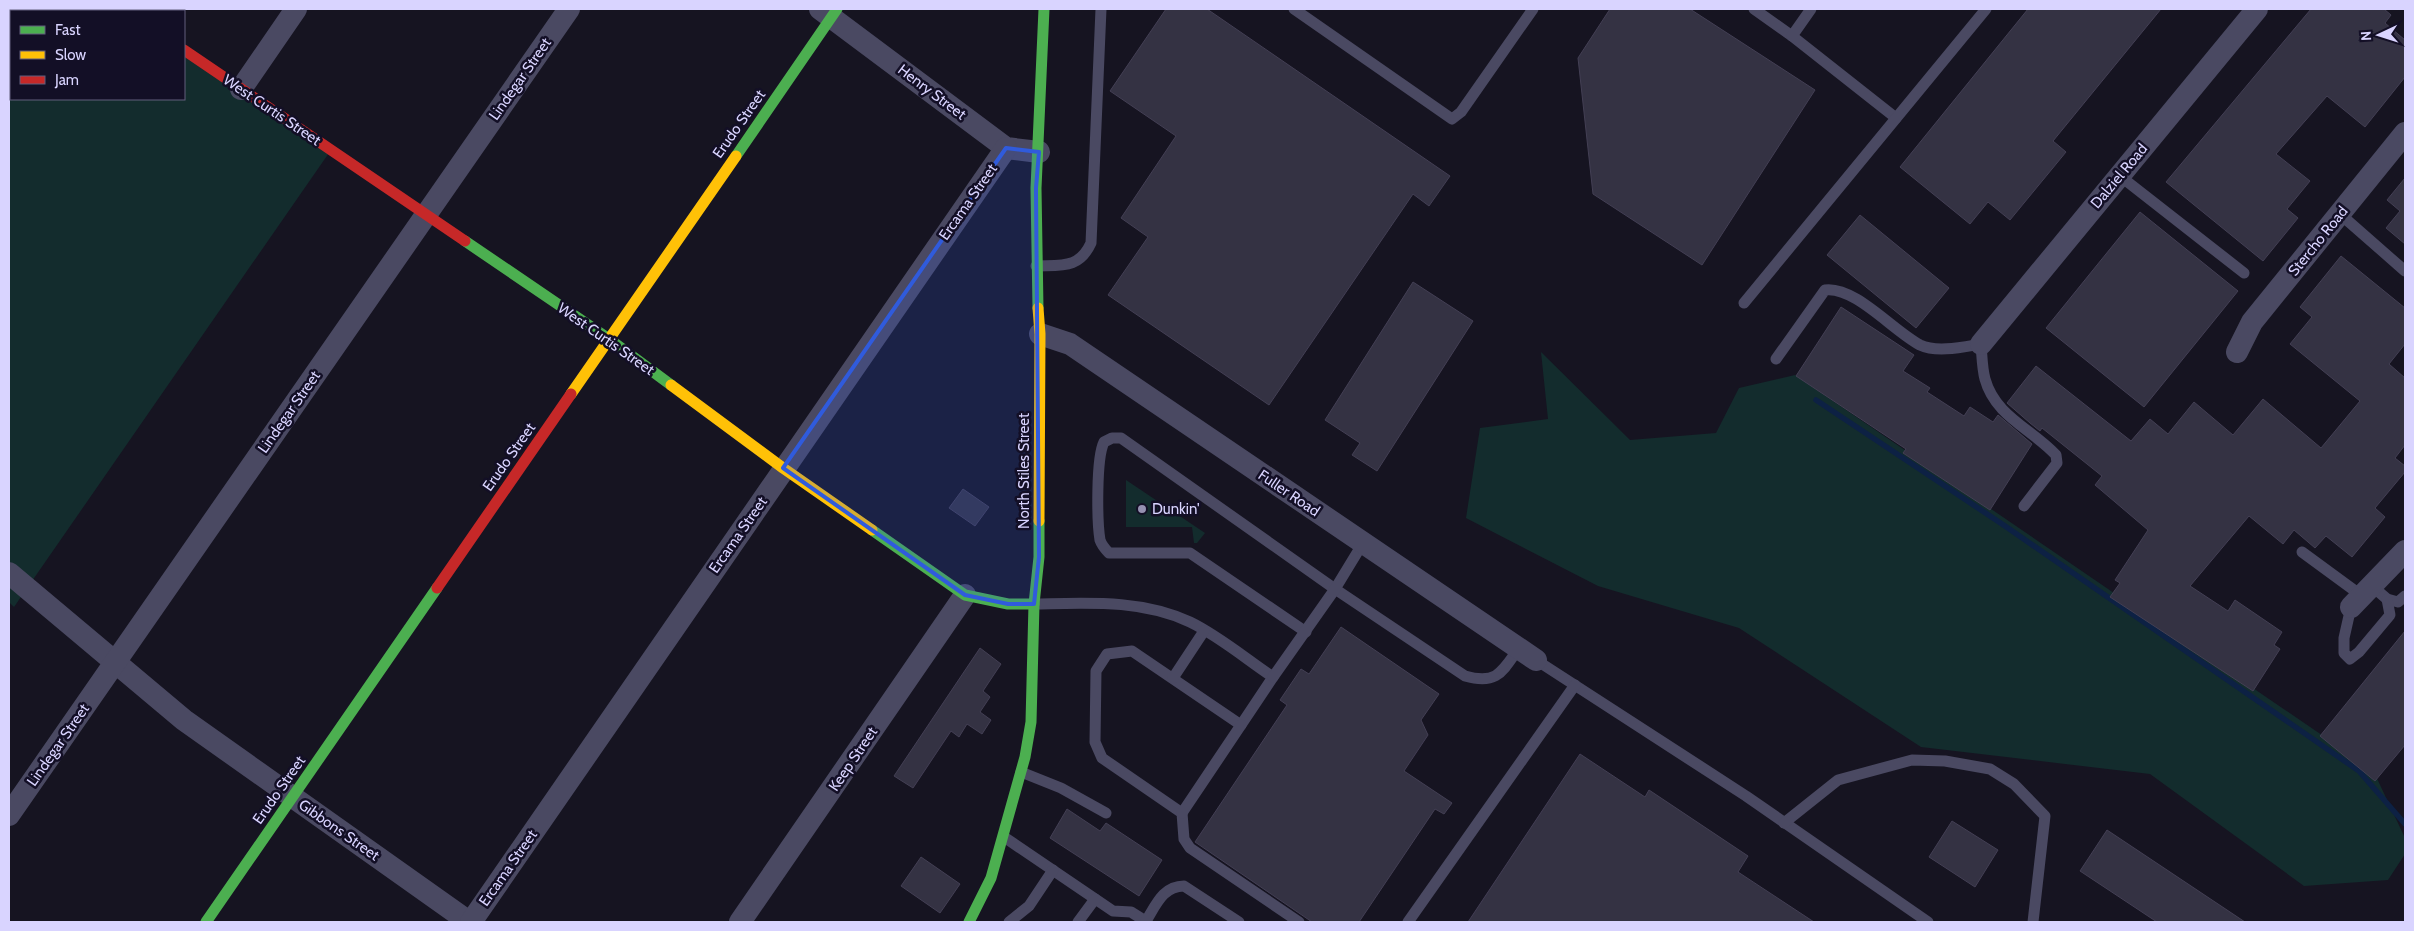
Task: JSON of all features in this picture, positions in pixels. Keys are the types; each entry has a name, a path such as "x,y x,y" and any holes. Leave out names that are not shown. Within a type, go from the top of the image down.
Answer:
{"street":[{"path":"241,89 296,9"},
{"name":"Lindegar Street","path":"9,815 569,9"},
{"name":"North Stiles Street","path":"969,922 991,878 1004,837 1021,772 1030,722 1034,604 1039,557 1040,334 1036,266 1036,188 1044,9"},
{"name":"Dalziel Road","path":"1981,344 2258,9"},
{"name":"Henry Street","path":"830,11 1006,148"},
{"name":"Erudo Street","path":"206,922 609,339 830,11"},
{"name":"West Curtis Street","path":"185,51 609,339 783,468 965,595 1008,604 1034,604"},
{"name":"Stercho Road","path":"2237,352 2252,322 2405,133"},
{"path":"1006,148 1039,152"},
{"name":"Ercama Street","path":"470,922 1006,148"},
{"name":"Fuller Road","path":"1040,334 1070,344 1527,654"},
{"path":"2368,597 2405,551"},
{"name":"Gibbons Street","path":"9,573 184,720 470,922"},
{"name":"Keep Street","path":"740,922 965,595"}],"lane":[{"path":"1036,266 1071,264 1085,256 1092,243 1101,9"},
{"path":"1294,9 1452,119 1461,112 1534,9"},
{"path":"1754,9 1792,36 1896,118"},
{"path":"1792,36 1811,9"},
{"path":"1744,303 1986,9"},
{"path":"2120,176 2244,273"},
{"path":"2340,214 2405,271"},
{"path":"1776,359 1825,290 1832,289 1846,294 1921,345 1946,348 1981,344 1985,378 1994,402 2003,412 2056,455 2057,463 2024,506"},
{"path":"1306,632 1190,553 1109,553 1104,549 1100,535 1099,459 1104,442 1112,438 1121,438 1335,590 1465,676 1477,679 1490,679 1501,674 1527,654 1784,823 1928,922"},
{"path":"1299,922 1190,848 1184,839 1182,813 1273,677 1335,590 1363,543"},
{"path":"2302,552 2368,597 2390,616 2359,652 2350,659 2344,653 2344,638 2368,597"},
{"path":"2368,597 2398,602 2405,596"},
{"path":"1034,604 1115,604 1166,612 1204,631 1273,677"},
{"path":"1173,678 1204,631"},
{"path":"1182,813 1102,758 1095,742 1096,671 1107,654 1132,651 1241,725"},
{"path":"1408,922 1575,685"},
{"path":"1784,823 1838,780 1912,760 1945,761 1990,769 2014,784 2045,816 2033,922"},
{"path":"1021,772 1061,788 1106,813"},
{"path":"1004,837 1113,911 1130,912 1146,922 1164,893 1173,886 1184,886 1239,922"},
{"path":"1009,922 1029,906 1053,870"},
{"path":"1078,922 1095,899"}],"highlighted area":[{"path":"1006,148 1039,152 1036,188 1039,557 1034,604 1008,604 965,595 783,468"}],"green space":[{"path":"9,9 132,9 134,10 10,10 10,100 185,100 185,46 331,150 14,607 9,602"},
{"path":"1541,352 1630,440 1716,433 1739,388 1795,375 2373,770 2405,838 2405,854 2388,880 2304,886 2150,774 1921,747 1739,628 1598,586 1466,518 1480,428 1548,419"},
{"path":"1126,480 1205,533 1197,543 1194,543 1192,527 1126,527"}],"building":[{"path":"1166,9 1207,9 1450,176 1429,206 1413,194 1269,405 1108,295 1148,237 1121,218 1176,136 1110,91"},
{"path":"1610,9 1690,9 1815,90 1702,265 1593,194 1578,58"},
{"path":"2028,9 2161,9 2053,141 2066,152 2010,220 1988,202 1970,224 1900,167"},
{"path":"2311,9 2384,9 2391,15 2385,23 2405,40 2405,77 2365,127 2327,96 2276,154 2310,181 2287,209 2298,218 2263,261 2166,182"},
{"path":"2405,178 2405,244 2386,228 2400,211 2387,200"},
{"path":"2140,212 2238,291 2144,407 2046,328"},
{"path":"1860,215 1949,288 1916,328 1827,255"},
{"path":"2341,256 2405,308 2405,344 2389,364 2405,378 2405,445 2395,458 2405,466 2405,472 2375,508 2385,517 2352,557 2326,536 2315,548 2294,530 2283,544 2249,516 2190,586 2228,611 2235,600 2282,632 2274,645 2280,649 2253,691 2110,597 2120,583 2115,580 2148,530 2095,485 2102,476 2042,428 2040,431 2007,403 2036,366 2131,441 2150,419 2168,434 2194,402 2233,435 2263,399 2321,448 2360,401 2290,344 2312,317 2300,307"},
{"path":"1413,282 1473,321 1377,471 1352,455 1360,443 1325,420"},
{"path":"1841,307 1914,355 1903,371 1930,388 1927,392 1964,416 1970,407 1993,422 1998,415 2032,444 1990,510 1903,453 1906,449 1796,376"},
{"path":"963,489 989,507 975,526 949,508"},
{"path":"1341,627 1439,694 1421,720 1428,735 1404,771 1452,803 1444,814 1435,809 1359,922 1312,922 1195,842 1287,705 1280,700 1301,669 1309,674"},
{"path":"2405,631 2405,745 2375,781 2320,736"},
{"path":"980,648 1001,664 983,691 990,697 980,712 991,720 982,734 967,724 959,737 951,731 913,788 894,776"},
{"path":"1580,754 1645,797 1649,790 1748,856 1738,872 1814,922 1468,922"},
{"path":"1067,809 1100,831 1106,823 1162,860 1139,896 1050,838"},
{"path":"1952,821 1998,850 1975,887 1929,857"},
{"path":"2107,830 2245,922 2157,922 2080,871"},
{"path":"921,857 960,884 940,913 901,886"}],"waterway":[{"path":"1816,400 2005,526 2359,771 2405,824"}],"traffic: fast":[{"path":"736,156 837,9"},
{"path":"1038,308 1036,188 1044,9"},
{"path":"465,241 609,339 671,385"},
{"path":"969,922 991,878 1025,757 1031,722 1034,604 1039,557 1039,521"},
{"path":"872,530 965,595 1008,604 1034,604"},
{"path":"206,922 437,588"}],"traffic: slow":[{"path":"571,394 736,156"},
{"path":"1038,308 1040,334 1039,521"},
{"path":"671,385 783,468 872,530"}],"traffic: jam":[{"path":"185,51 465,241"},
{"path":"437,588 571,394"}],"place":[{"name":"Dunkin'","path":"1142,509"}]}
